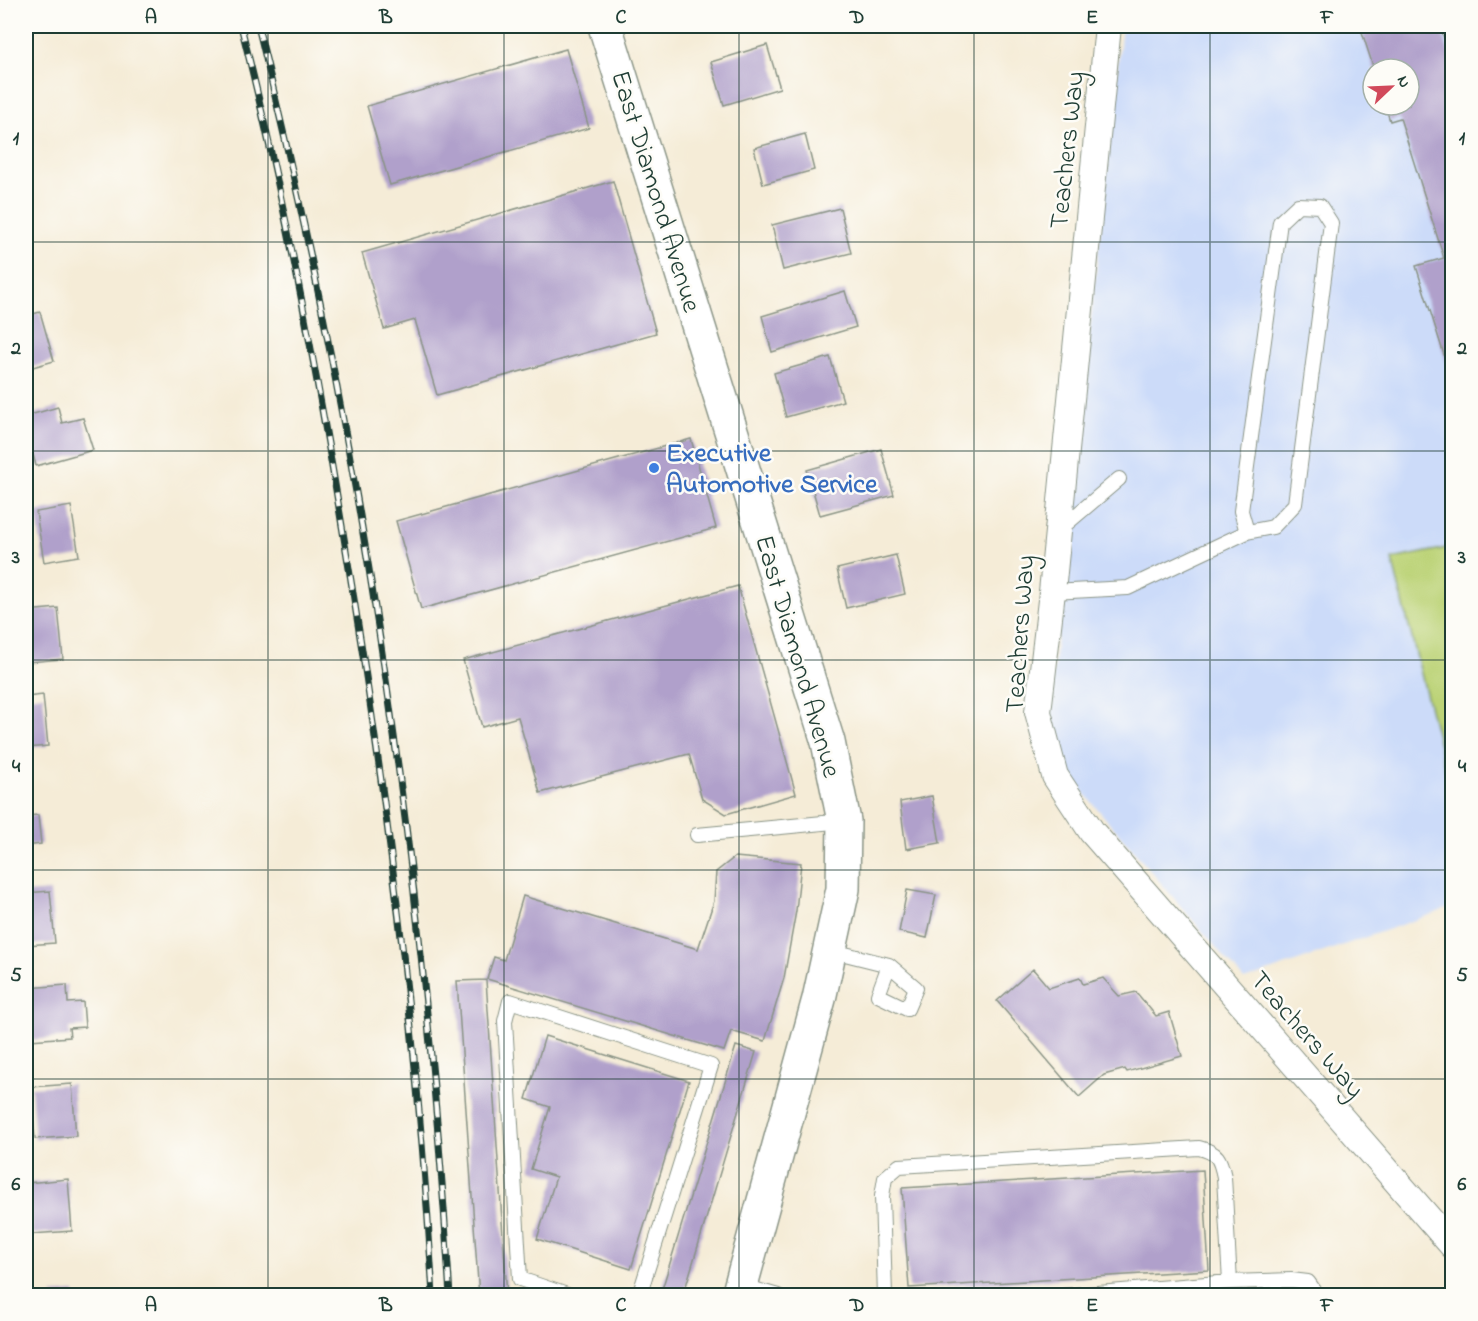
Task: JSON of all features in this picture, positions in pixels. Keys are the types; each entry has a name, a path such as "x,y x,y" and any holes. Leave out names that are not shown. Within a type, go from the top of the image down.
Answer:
{"street":[{"name":"East Diamond Avenue","path":"605,26 828,742 844,821 843,889 819,999 739,1290"},
{"name":"Teachers Way","path":"1108,26 1038,712 1055,776 1092,832 1452,1245"}],"lane":[{"path":"1052,592 1128,588 1247,532 1273,527 1295,504 1331,223 1320,206 1298,205 1280,222 1241,512 1247,532"},
{"path":"1058,531 1119,479"},
{"path":"698,835 844,821"},
{"path":"829,950 889,965"},
{"path":"570,1296 520,1279 505,1021 510,1001 711,1066 639,1296"},
{"path":"885,1296 882,1196 885,1178 899,1166 1199,1148 1211,1152 1221,1161 1224,1177 1230,1282"},
{"path":"1062,1296 1230,1282 1291,1280 1308,1282 1318,1296"},
{"path":"739,1290 778,1296"}],"shaded area":[{"path":"1122,26 1452,26 1452,907 1244,980 1065,771 1049,713"}],"green space":[{"path":"1452,547 1452,787 1446,772 1392,559"}],"building":[{"path":"1360,26 1440,26 1449,53 1452,52 1452,380 1416,266 1444,258 1400,118 1390,121 1389,117 1421,117 1421,57 1370,57"},
{"path":"767,45 780,88 724,105 711,62"},
{"path":"566,49 589,128 390,185 367,106"},
{"path":"805,134 814,170 763,184 754,148"},
{"path":"613,181 656,333 437,395 415,320 384,329 362,253"},
{"path":"840,208 851,253 783,270 772,225"},
{"path":"845,291 856,327 772,352 762,316"},
{"path":"40,312 54,361 26,369 26,316"},
{"path":"830,357 843,401 786,417 774,373"},
{"path":"58,407 62,423 83,418 93,450 36,466 26,427 26,416"},
{"path":"691,439 716,528 421,609 396,521"},
{"path":"881,449 894,495 820,515 807,470"},
{"path":"71,506 79,556 44,562 36,512"},
{"path":"896,555 905,594 846,608 837,569"},
{"path":"738,586 796,794 726,814 702,799 689,754 540,793 518,717 482,727 463,660"},
{"path":"58,608 63,659 27,662 26,611"},
{"path":"43,695 48,746 26,748 26,697"},
{"path":"932,796 940,843 906,849 900,802"},
{"path":"38,815 41,844 26,846 26,816"},
{"path":"735,857 801,863 796,911 784,978 765,1041 731,1031 724,1051 487,979 494,957 504,960 523,896 698,949 714,901 716,872"},
{"path":"907,890 936,895 927,938 899,932"},
{"path":"50,891 55,943 26,945 26,893"},
{"path":"1033,969 1049,988 1080,978 1083,984 1103,978 1119,996 1136,992 1156,1016 1169,1012 1182,1056 1127,1072 1125,1069 1104,1075 1079,1097 997,1001"},
{"path":"486,980 507,1296 479,1296 457,981"},
{"path":"67,985 68,1003 83,1002 85,1027 69,1028 70,1037 30,1040 27,988"},
{"path":"545,1036 689,1081 631,1269 537,1239 556,1177 531,1169 550,1107 526,1099"},
{"path":"736,1046 756,1052 683,1296 660,1296"},
{"path":"72,1084 76,1136 35,1139 31,1087"},
{"path":"1203,1170 1209,1270 909,1288 902,1188"},
{"path":"68,1179 72,1231 32,1234 27,1183"},
{"path":"75,1292 75,1296 53,1296 53,1294"}],"railway":[{"path":"241,26 298,281 322,410 374,727 399,916 419,1106 433,1296"},
{"path":"258,26 295,182 328,339 357,497 382,656 405,816 423,975 450,1296"}],"place":[{"name":"Executive Automotive Service","path":"654,468"}]}
